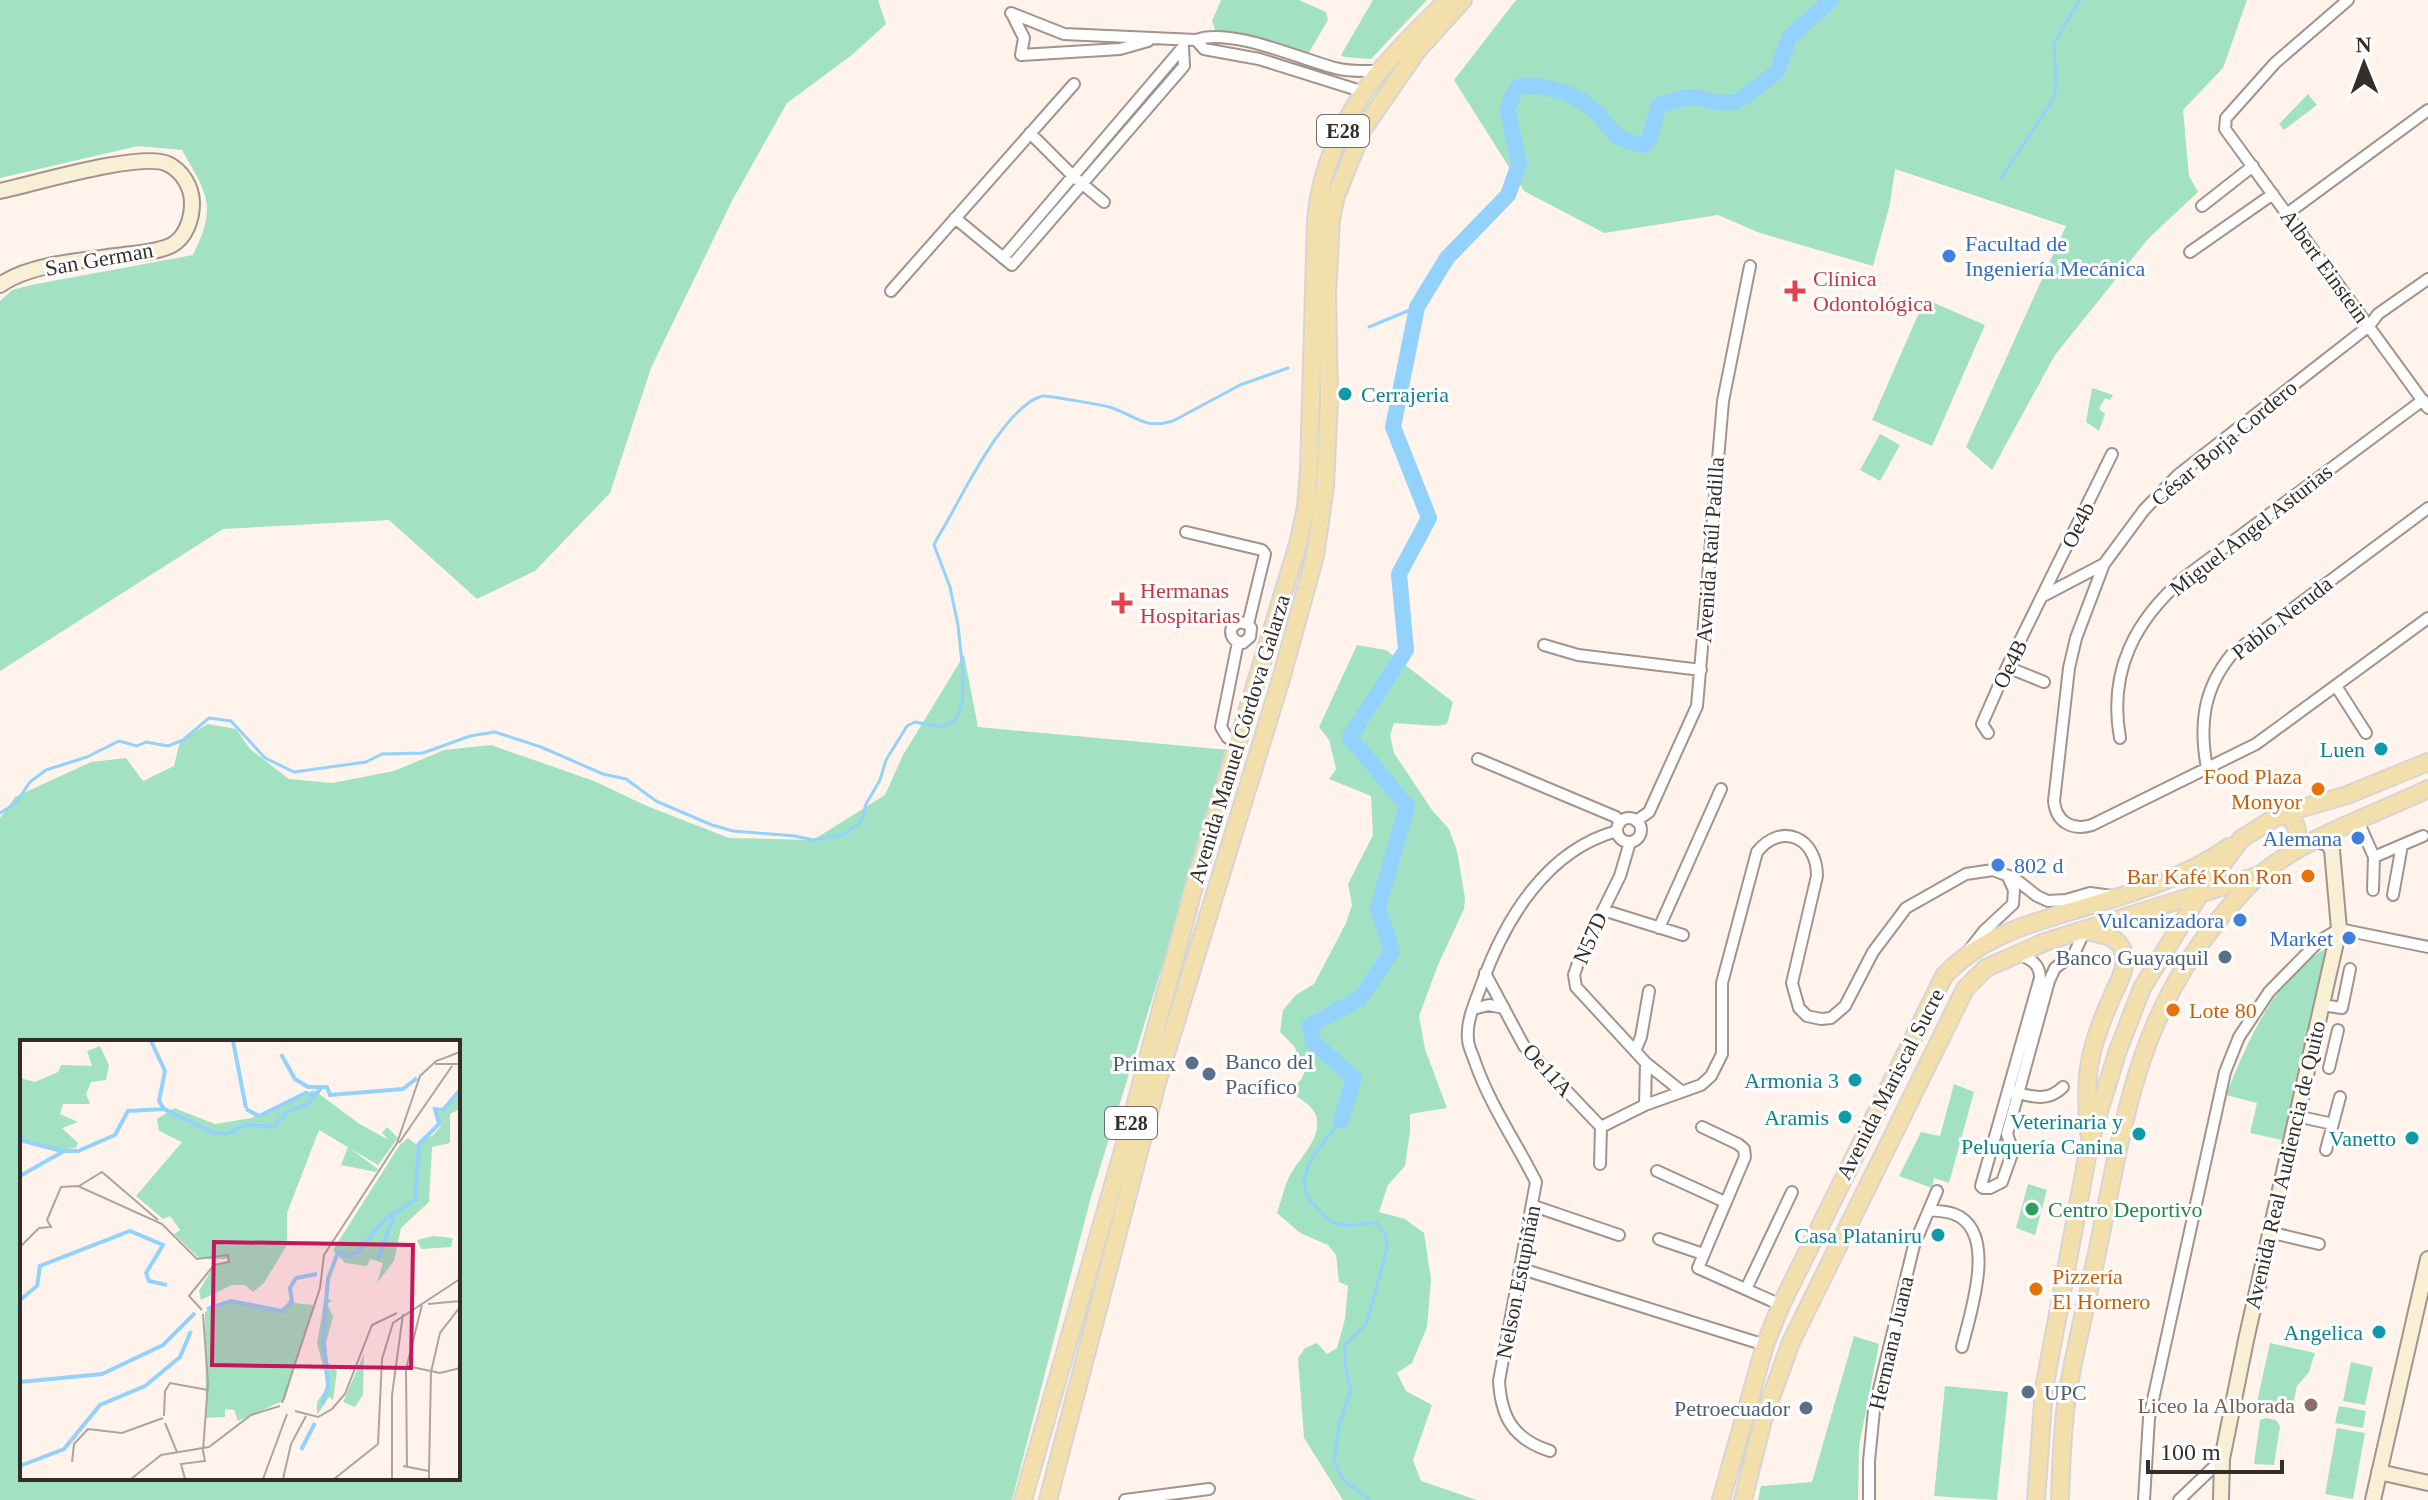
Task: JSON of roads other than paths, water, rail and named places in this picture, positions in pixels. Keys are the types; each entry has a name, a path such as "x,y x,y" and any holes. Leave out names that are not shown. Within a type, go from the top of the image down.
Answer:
{"main road":[{"name":"Avenida Manuel Córdova Galarza","path":"1023,1500 1092,1257 1176,1016 1258,756 1315,556 1325,486 1318,202 1322,183 1337,142 1364,92 1379,71 1447,0"},
{"name":"Avenida Manuel Córdova Galarza","path":"1320,293 1336,196 1363,129 1417,51 1463,0"},
{"name":"San German","path":"0,191 104,167 153,160 174,168 184,177 193,200 186,230 171,245 134,254 75,261 15,275 0,285"},
{"name":"Avenida Manuel Córdova Galarza","path":"1048,1500 1110,1261 1134,1143 1195,883 1298,544 1306,507 1313,401 1320,368"},
{"path":"1238,745 1258,756"},
{"name":"Avenida Mariscal Sucre","path":"1721,1500 1765,1345 1781,1305 1935,990 1966,954 2014,928 2117,897 2188,871 2210,861 2281,814 2347,795 2428,762"},
{"path":"2060,1500 2067,1397 2126,1115 2140,1060 2165,1000 2193,952 2234,900 2260,875 2291,852 2428,789"},
{"path":"2281,814 2292,819 2298,829 2291,852"},
{"path":"2241,839 2239,864 2245,871 2260,875"},
{"path":"2036,1500 2044,1389 2090,1141 2117,1053 2142,988 2200,894 2241,839"},
{"name":"Avenida Real Audiencia de Quito","path":"2221,1500 2222,1459 2269,1232 2339,929 2332,850 2328,843 2315,840"},
{"name":"Avenida Mariscal Sucre","path":"1743,1500 1763,1420 1791,1342 1965,989 1986,968 2045,942 2260,875"},
{"path":"2085,930 2117,941 2125,961 2093,1038 2087,1074 2090,1141"},
{"path":"1092,1257 1110,1261"},
{"path":"2373,1500 2428,1262"},
{"path":"1778,1379 1780,1346 1806,1286 1803,1278 1794,1278"},
{"path":"2379,1472 2428,1483"}],"street":[{"name":"Albert Einstein","path":"2348,0 2275,63 2234,109 2225,123 2225,129 2425,404"},
{"path":"1153,39 1120,49 1021,55 1024,38 1011,13 1064,34 1153,39 1188,42 1204,49 1259,59 1364,92"},
{"path":"1188,42 1208,35 1267,46 1337,69 1379,71"},
{"path":"955,218 1003,258 1184,66 1188,42"},
{"path":"891,291 1074,84"},
{"path":"2288,213 2428,110"},
{"path":"1030,133 1104,202"},
{"path":"2202,206 2253,166"},
{"path":"2190,252 2273,194"},
{"name":"Avenida Raúl Padilla","path":"1636,821 1649,812 1697,706 1723,401 1750,266"},
{"name":"César Borja Cordero","path":"2428,279 2406,300 2378,314 2369,326 2178,475 2144,510 2104,564 2076,638 2069,668 2054,801 2056,811 2068,825 2084,827 2256,744 2428,618"},
{"name":"Miguel Angel Asturias","path":"2120,738 2117,720 2120,670 2141,625 2154,607 2185,577 2425,404"},
{"name":"Oe4b","path":"2043,596 2112,454"},
{"name":"Pablo Neruda","path":"2207,768 2203,714 2214,681 2232,654 2428,508"},
{"path":"1186,532 1262,550 1265,554 1248,624 1250,637 1243,643 1231,636 1232,627 1239,622 1248,624"},
{"path":"2043,596 2104,564"},
{"name":"Oe4B","path":"1988,733 1982,724 2043,596"},
{"path":"1238,642 1221,727 1227,737 1238,745"},
{"path":"1544,645 1578,655 1701,670"},
{"path":"2007,667 2044,682"},
{"path":"2336,686 2366,733"},
{"path":"1478,759 1616,817 1618,827 1621,839 1630,842 1640,834 1636,821 1628,818 1618,827"},
{"path":"1659,928 1721,789"},
{"path":"2358,821 2374,857 2373,890"},
{"name":"Nelson Estupiñán","path":"1550,1451 1531,1445 1507,1418 1501,1403 1499,1381 1522,1269 1524,1242 1534,1206 1536,1182 1498,1116 1468,1040 1473,1009 1485,973 1511,921 1559,861 1618,827"},
{"path":"2374,857 2423,836"},
{"path":"1600,1164 1601,1127 1645,1105 1701,1085 1711,1076 1722,1054 1722,983 1757,852 1764,843 1774,839 1797,838 1812,850 1817,863 1817,876 1792,983 1799,1008 1807,1016 1821,1019 1831,1018 1845,1006 1873,952 1906,908 1966,874 1993,870 2048,901 2090,893 2117,897"},
{"name":"N57D","path":"1630,842 1620,876 1580,957 1574,975 1576,987 1646,1063 1681,1091"},
{"path":"2393,895 2402,845"},
{"path":"1966,954 1984,931 2013,904 2014,890 2007,876"},
{"path":"1603,910 1683,935"},
{"path":"2144,1500 2149,1418 2225,1072 2239,1037 2269,992 2318,942 2339,929 2428,947"},
{"path":"2002,1132 2013,1151 2002,1182 1983,1188 1981,1186 2002,1132 2037,1006 2050,976 2059,964 2074,954 2085,930"},
{"path":"2018,954 2034,962 2039,969 2037,1006"},
{"path":"2322,1005 2342,1008 2350,969"},
{"name":"Oe11A","path":"1485,973 1524,1046 1601,1127"},
{"path":"1635,1051 1641,1037 1649,991"},
{"path":"1473,1009 1489,1005 1504,1008"},
{"path":"2329,1068 2338,1030"},
{"path":"2312,1047 2332,1050"},
{"path":"1645,1105 1646,1063"},
{"path":"2013,1092 2049,1098 2063,1087"},
{"path":"2326,1150 2340,1097"},
{"path":"2296,1116 2333,1124"},
{"path":"1702,1127 1738,1144 1744,1149 1745,1157 1698,1268 1781,1305"},
{"path":"1657,1171 1725,1202"},
{"name":"Hermana Juana","path":"1869,1500 1874,1410 1914,1245 1937,1191"},
{"path":"1746,1289 1792,1192"},
{"path":"1534,1206 1619,1235"},
{"path":"1929,1210 1956,1214 1964,1219 1976,1241 1978,1280 1962,1347"},
{"path":"2269,1232 2319,1244"},
{"path":"1659,1239 1703,1254"},
{"path":"1522,1269 1765,1345"},
{"path":"2179,1500 2222,1459"},
{"path":"2025,1500 2037,1480"},
{"path":"1125,1500 1209,1489"}],"waterway":[{"path":"1341,1120 1354,1078 1313,1042 1310,1025 1360,999 1392,951 1378,908 1407,806 1350,737 1406,650 1399,574 1429,518 1393,427 1417,307 1447,258 1508,195 1519,164 1508,111 1518,87 1545,87 1574,97 1597,113 1616,135 1643,145 1649,140 1659,105 1685,98 1735,102 1746,96 1777,72 1789,38 1831,0"},
{"path":"2001,178 2052,101 2056,88 2054,43 2080,0"},
{"path":"1369,327 1417,307"},
{"path":"0,813 15,804 30,782 46,770 87,757 119,741 137,746 146,742 168,746 183,740 209,718 231,721 265,758 294,772 366,762 382,754 423,753 470,736 495,732 541,747 603,774 626,779 656,801 712,825 733,831 813,840 844,834 861,822 886,760 907,726 915,722 940,727 956,719 962,704 963,673 958,625 950,587 934,545 988,450 1015,415 1028,403 1046,396 1109,407 1146,423 1162,423 1173,421 1240,385 1288,368"},
{"path":"1341,1120 1317,1150 1306,1173 1305,1184 1307,1195 1331,1222 1339,1225 1377,1223 1386,1235 1387,1248 1367,1323 1345,1345 1345,1366 1351,1390 1340,1422 1334,1460 1342,1479 1370,1500"}],"place":[{"name":"Facultad de Ingeniería Mecánica","path":"1949,256"},
{"name":"Clínica Odontológica","path":"1795,291"},
{"name":"Cerrajeria","path":"1345,394"},
{"name":"Hermanas Hospitarias","path":"1122,603"},
{"name":"Luen","path":"2381,749"},
{"name":"Food Plaza Monyor","path":"2318,789"},
{"name":"Alemana","path":"2358,838"},
{"name":"802 d","path":"1998,865"},
{"name":"Bar Kafé Kon Ron","path":"2308,876"},
{"name":"Vulcanizadora","path":"2240,920"},
{"name":"Market","path":"2349,938"},
{"name":"Banco Guayaquil","path":"2225,957"},
{"name":"Lote 80","path":"2173,1010"},
{"name":"Primax","path":"1192,1063"},
{"name":"Banco del Pacífico","path":"1209,1074"},
{"name":"Armonia 3","path":"1855,1080"},
{"name":"Aramis","path":"1845,1117"},
{"name":"Veterinaria y Peluquería Canina","path":"2139,1134"},
{"name":"Vanetto","path":"2412,1138"},
{"name":"Centro Deportivo","path":"2032,1209"},
{"name":"Casa Plataniru","path":"1938,1235"},
{"name":"Pizzería El Hornero","path":"2036,1289"},
{"name":"Angelica","path":"2379,1332"},
{"name":"UPC","path":"2028,1392"},
{"name":"Liceo la Alborada","path":"2311,1405"},
{"name":"Petroecuador","path":"1806,1408"}]}
